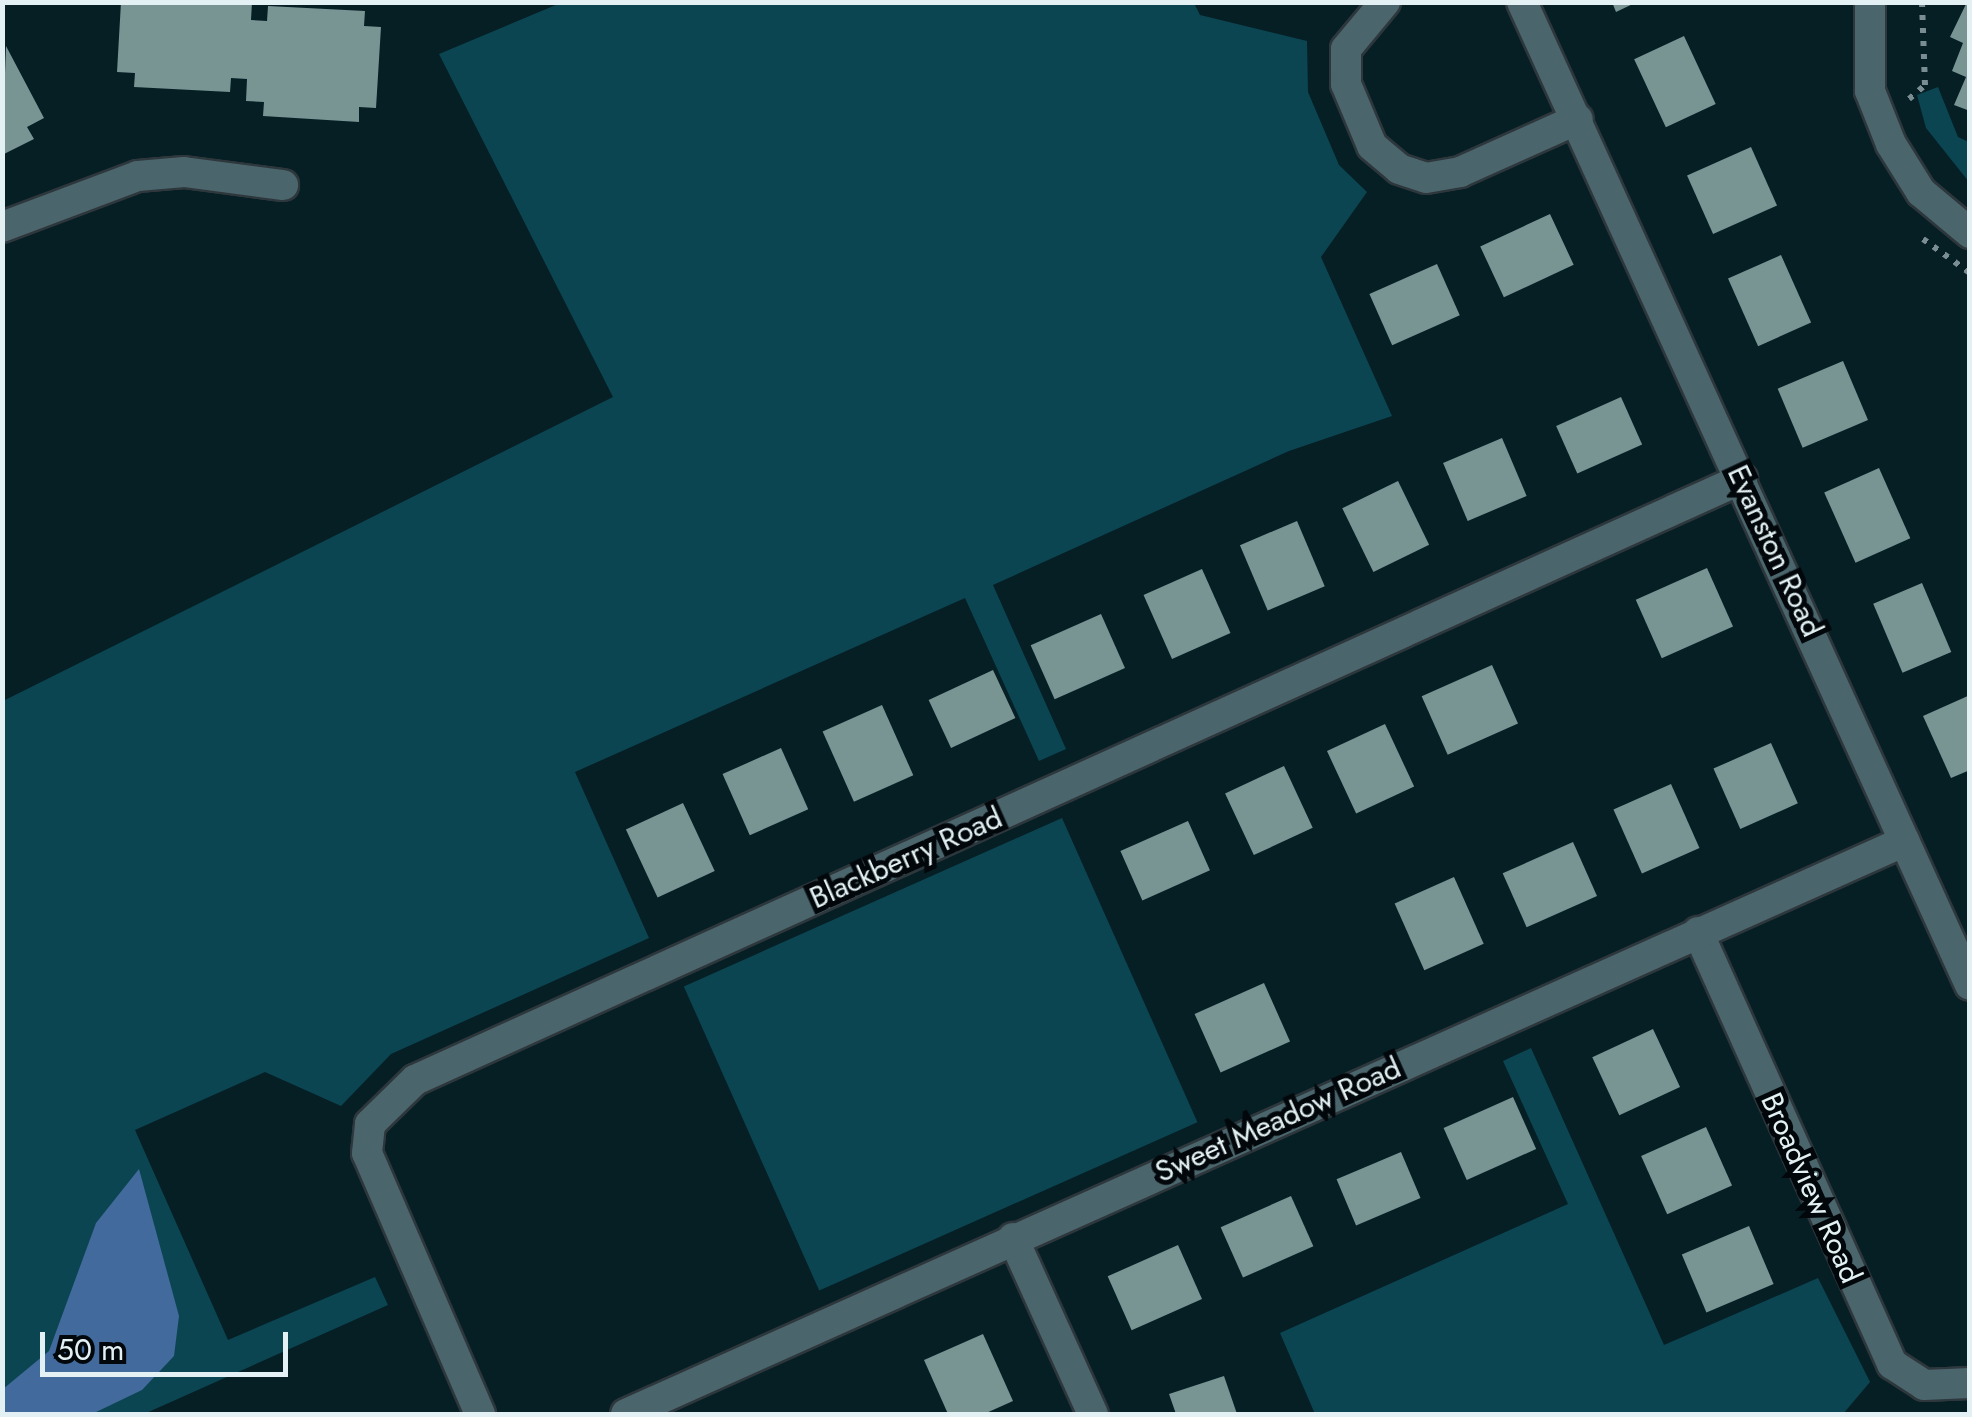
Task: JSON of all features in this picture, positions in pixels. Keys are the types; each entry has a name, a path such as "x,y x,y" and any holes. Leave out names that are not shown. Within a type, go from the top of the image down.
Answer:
{"street":[{"path":"1385,2 1346,49 1346,84 1372,146 1399,169 1426,178 1460,172 1578,119"},
{"name":"Evanston Road","path":"1522,2 1970,985"},
{"path":"1870,2 1870,91 1891,144 1922,192 1970,233"},
{"path":"2,227 138,176 184,172 284,186"},
{"name":"Blackberry Road","path":"480,1414 370,1167 370,1124 416,1080 1742,479"},
{"name":"Sweet Meadow Road","path":"645,1411 1013,1238 1905,841"},
{"name":"Broadview Road","path":"1698,932 1892,1364 1924,1384 1970,1383"},
{"path":"1013,1238 1092,1414"}],"path":[{"path":"1907,93 1925,85 1922,2"}],"shaded area":[{"path":"563,2 1194,3 1200,15 1307,41 1308,92 1339,165 1367,192 1321,257 1392,416 1289,451 993,585 1066,749 1039,761 965,598 575,772 649,938 391,1054 341,1106 265,1072 135,1130 228,1340 375,1277 388,1305 144,1414 3,1414 3,701 613,397 439,54"},
{"path":"1938,87 1958,137 1969,142 1969,182 1926,128 1917,95"},
{"path":"1062,818 1197,1122 819,1291 684,986"},
{"path":"1531,1048 1664,1345 1818,1278 1870,1382 1843,1414 1315,1414 1280,1333 1568,1204 1503,1061"}],"water":[{"path":"139,1169 179,1316 174,1356 142,1390 92,1414 3,1414 3,1389 49,1351 96,1223"}],"building":[{"path":"121,2 252,2 251,20 267,21 268,6 365,11 364,26 381,27 376,108 359,107 359,122 263,116 264,102 246,101 247,79 231,78 230,92 134,87 135,73 117,72"},
{"path":"1612,2 1637,2 1616,12"},
{"path":"1967,2 1970,111 1954,105 1966,77 1952,71 1963,43 1950,37"},
{"path":"1684,36 1716,104 1666,127 1634,59"},
{"path":"6,46 44,118 27,127 34,139 2,155"},
{"path":"1751,147 1777,205 1713,234 1687,175"},
{"path":"1550,214 1574,265 1504,297 1480,247"},
{"path":"1781,255 1811,323 1758,346 1728,279"},
{"path":"1437,264 1460,315 1392,345 1369,294"},
{"path":"1843,361 1868,420 1803,448 1778,389"},
{"path":"1621,397 1642,445 1577,473 1556,426"},
{"path":"1502,438 1527,496 1468,521 1443,463"},
{"path":"1879,468 1910,538 1856,563 1824,492"},
{"path":"1398,481 1429,545 1373,572 1342,508"},
{"path":"1297,521 1325,586 1268,611 1240,545"},
{"path":"1707,568 1733,626 1662,658 1636,600"},
{"path":"1202,569 1230,633 1172,659 1144,595"},
{"path":"1922,583 1951,652 1903,673 1873,604"},
{"path":"1101,614 1125,668 1055,699 1031,645"},
{"path":"1492,665 1518,723 1448,755 1422,696"},
{"path":"993,670 1015,718 951,748 929,700"},
{"path":"1970,695 1970,770 1951,778 1923,716"},
{"path":"882,705 913,775 854,802 823,731"},
{"path":"1385,724 1414,787 1356,814 1327,751"},
{"path":"1771,743 1798,803 1740,829 1713,769"},
{"path":"781,748 808,809 750,835 723,774"},
{"path":"1284,766 1313,828 1254,855 1225,793"},
{"path":"1671,784 1699,848 1642,874 1613,810"},
{"path":"683,803 715,871 658,898 626,830"},
{"path":"1188,821 1210,870 1142,900 1120,851"},
{"path":"1573,842 1597,896 1527,927 1503,873"},
{"path":"1454,877 1484,944 1424,970 1395,903"},
{"path":"1264,983 1290,1041 1221,1072 1195,1014"},
{"path":"1653,1029 1680,1087 1619,1115 1592,1057"},
{"path":"1513,1097 1536,1149 1467,1180 1444,1128"},
{"path":"1706,1127 1732,1185 1667,1214 1641,1156"},
{"path":"1401,1152 1421,1198 1356,1225 1337,1179"},
{"path":"1291,1196 1313,1246 1243,1278 1221,1227"},
{"path":"1749,1226 1774,1284 1706,1313 1682,1255"},
{"path":"1178,1245 1202,1299 1132,1330 1108,1276"},
{"path":"983,1334 1013,1401 984,1414 948,1414 924,1360"},
{"path":"1224,1376 1237,1414 1176,1414 1169,1394"}]}
